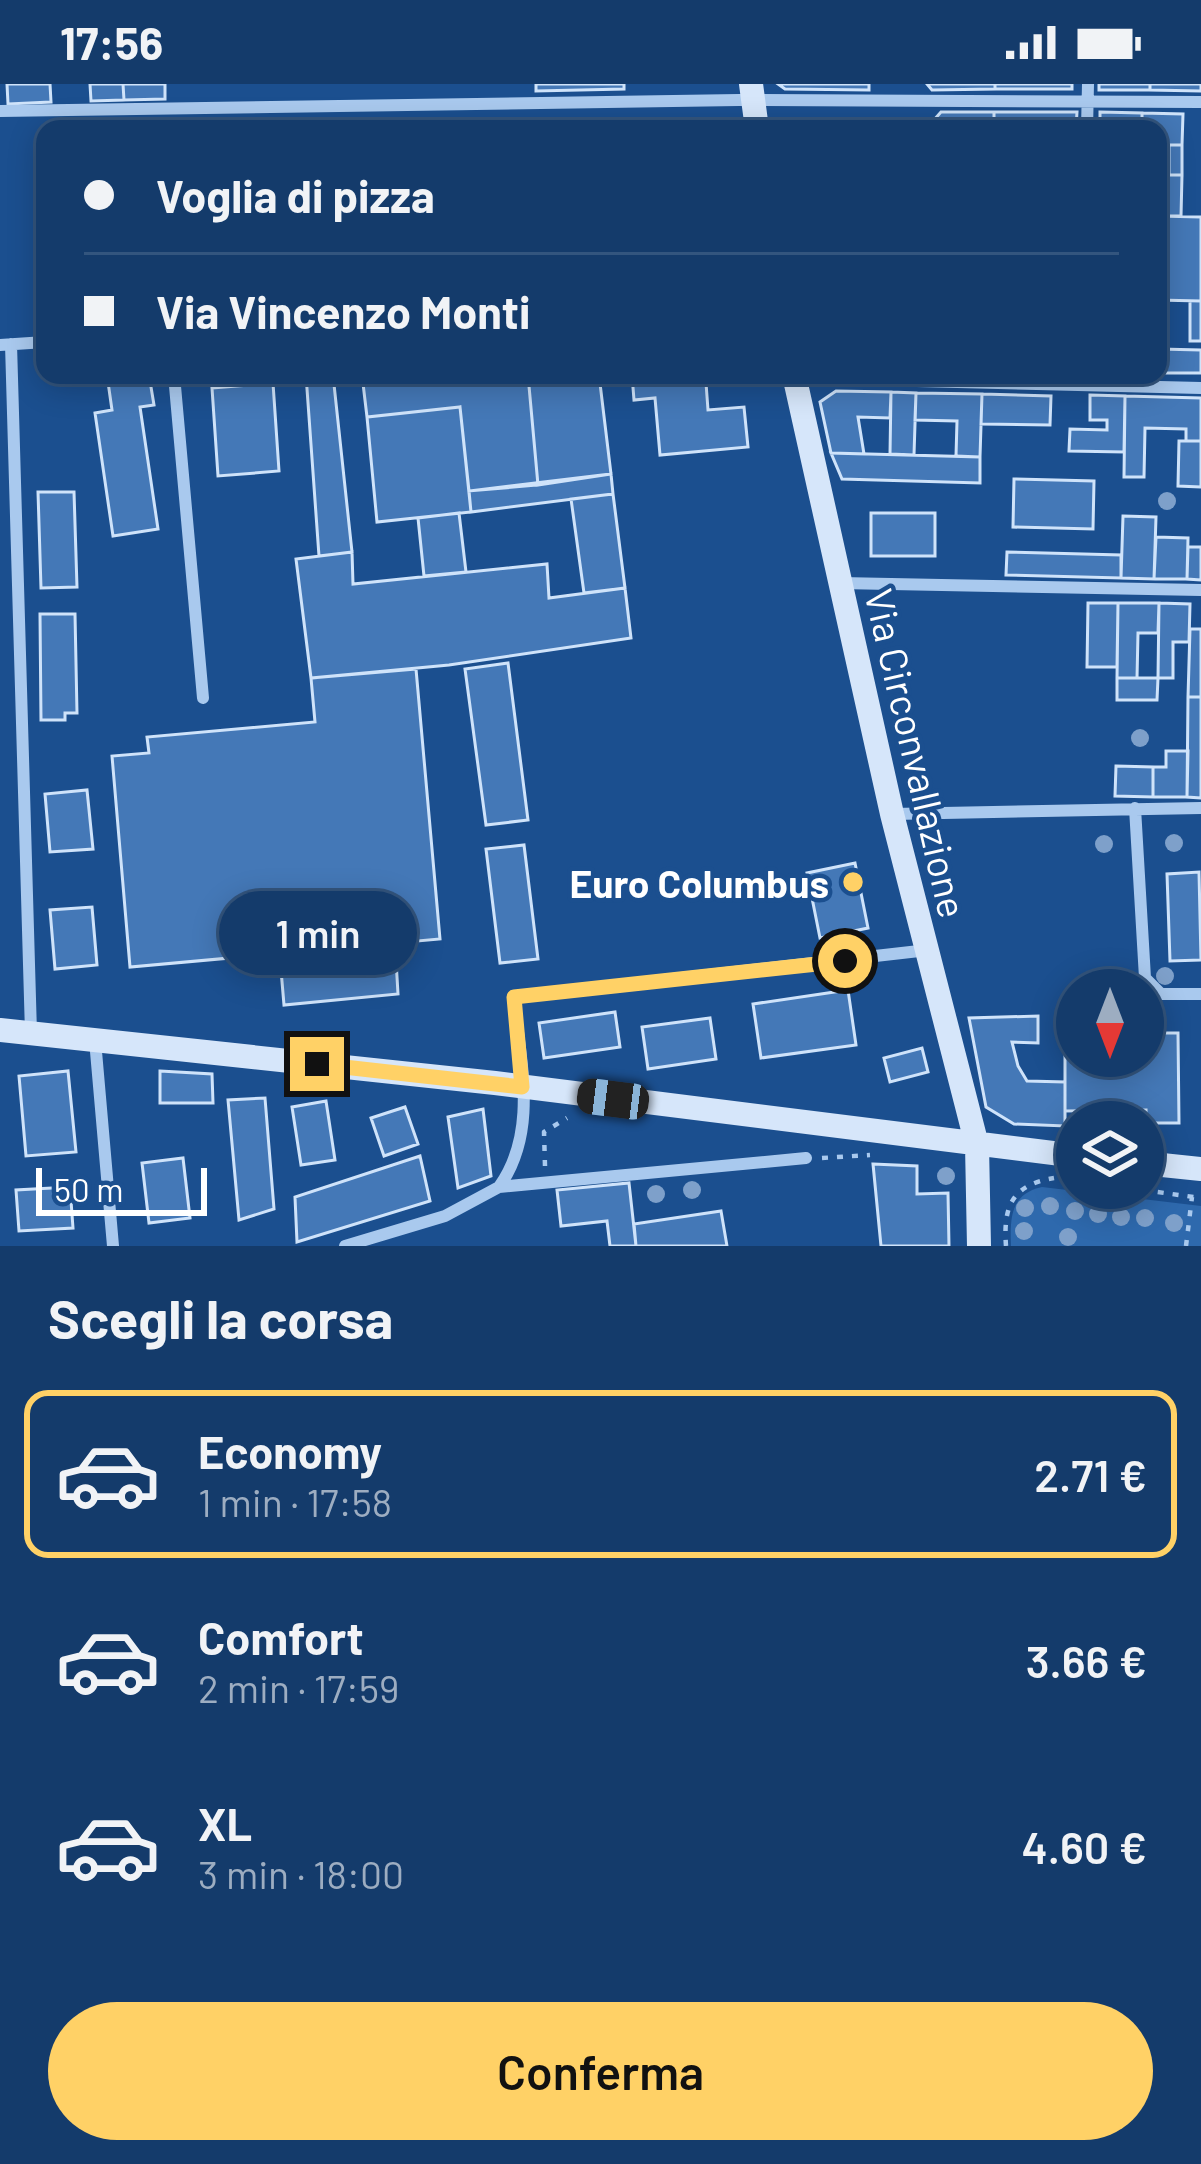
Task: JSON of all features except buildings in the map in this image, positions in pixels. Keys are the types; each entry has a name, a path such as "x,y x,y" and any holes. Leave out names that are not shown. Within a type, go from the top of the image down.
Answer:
{"street":[{"path":"1088,84 1088,120"},
{"path":"0,111 752,92 1201,101"},
{"path":"31,1033 5,345 36,343"},
{"path":"175,384 203,698"},
{"name":"Via Circonvallazione","path":"796,384 892,814 977,1145 979,1246"},
{"path":"1135,384 1201,388"},
{"path":"840,583 1201,590"},
{"path":"1135,808 1145,978 1161,994 1201,994"},
{"path":"892,814 1201,808"},
{"path":"499,1187 519,1159 522,1087 514,997 928,950"},
{"path":"0,1030 522,1087 1056,1154"},
{"path":"95,1040 113,1246"},
{"path":"345,1246 445,1216 499,1187 810,1152"},
{"path":"1164,1165 1201,1169"}],"path":[{"path":"564,1180 563,1166 542,1166 544,1132 559,1118 586,1118"},
{"path":"810,1152 875,1152 810,1152"},
{"path":"1006,1246 1008,1204 1018,1189 1053,1178"},
{"path":"1164,1193 1201,1198"},
{"path":"1186,1246 1192,1197"}],"shaded area":[{"path":"1056,1189 1056,1209 1164,1209 1164,1202 1201,1206 1201,1246 1011,1246 1012,1217 1018,1201 1031,1190"}],"place":[{"name":"Euro Columbus","path":"853,882"}],"route":[{"path":"317,1064 522,1087 514,997 845,961"}]}
